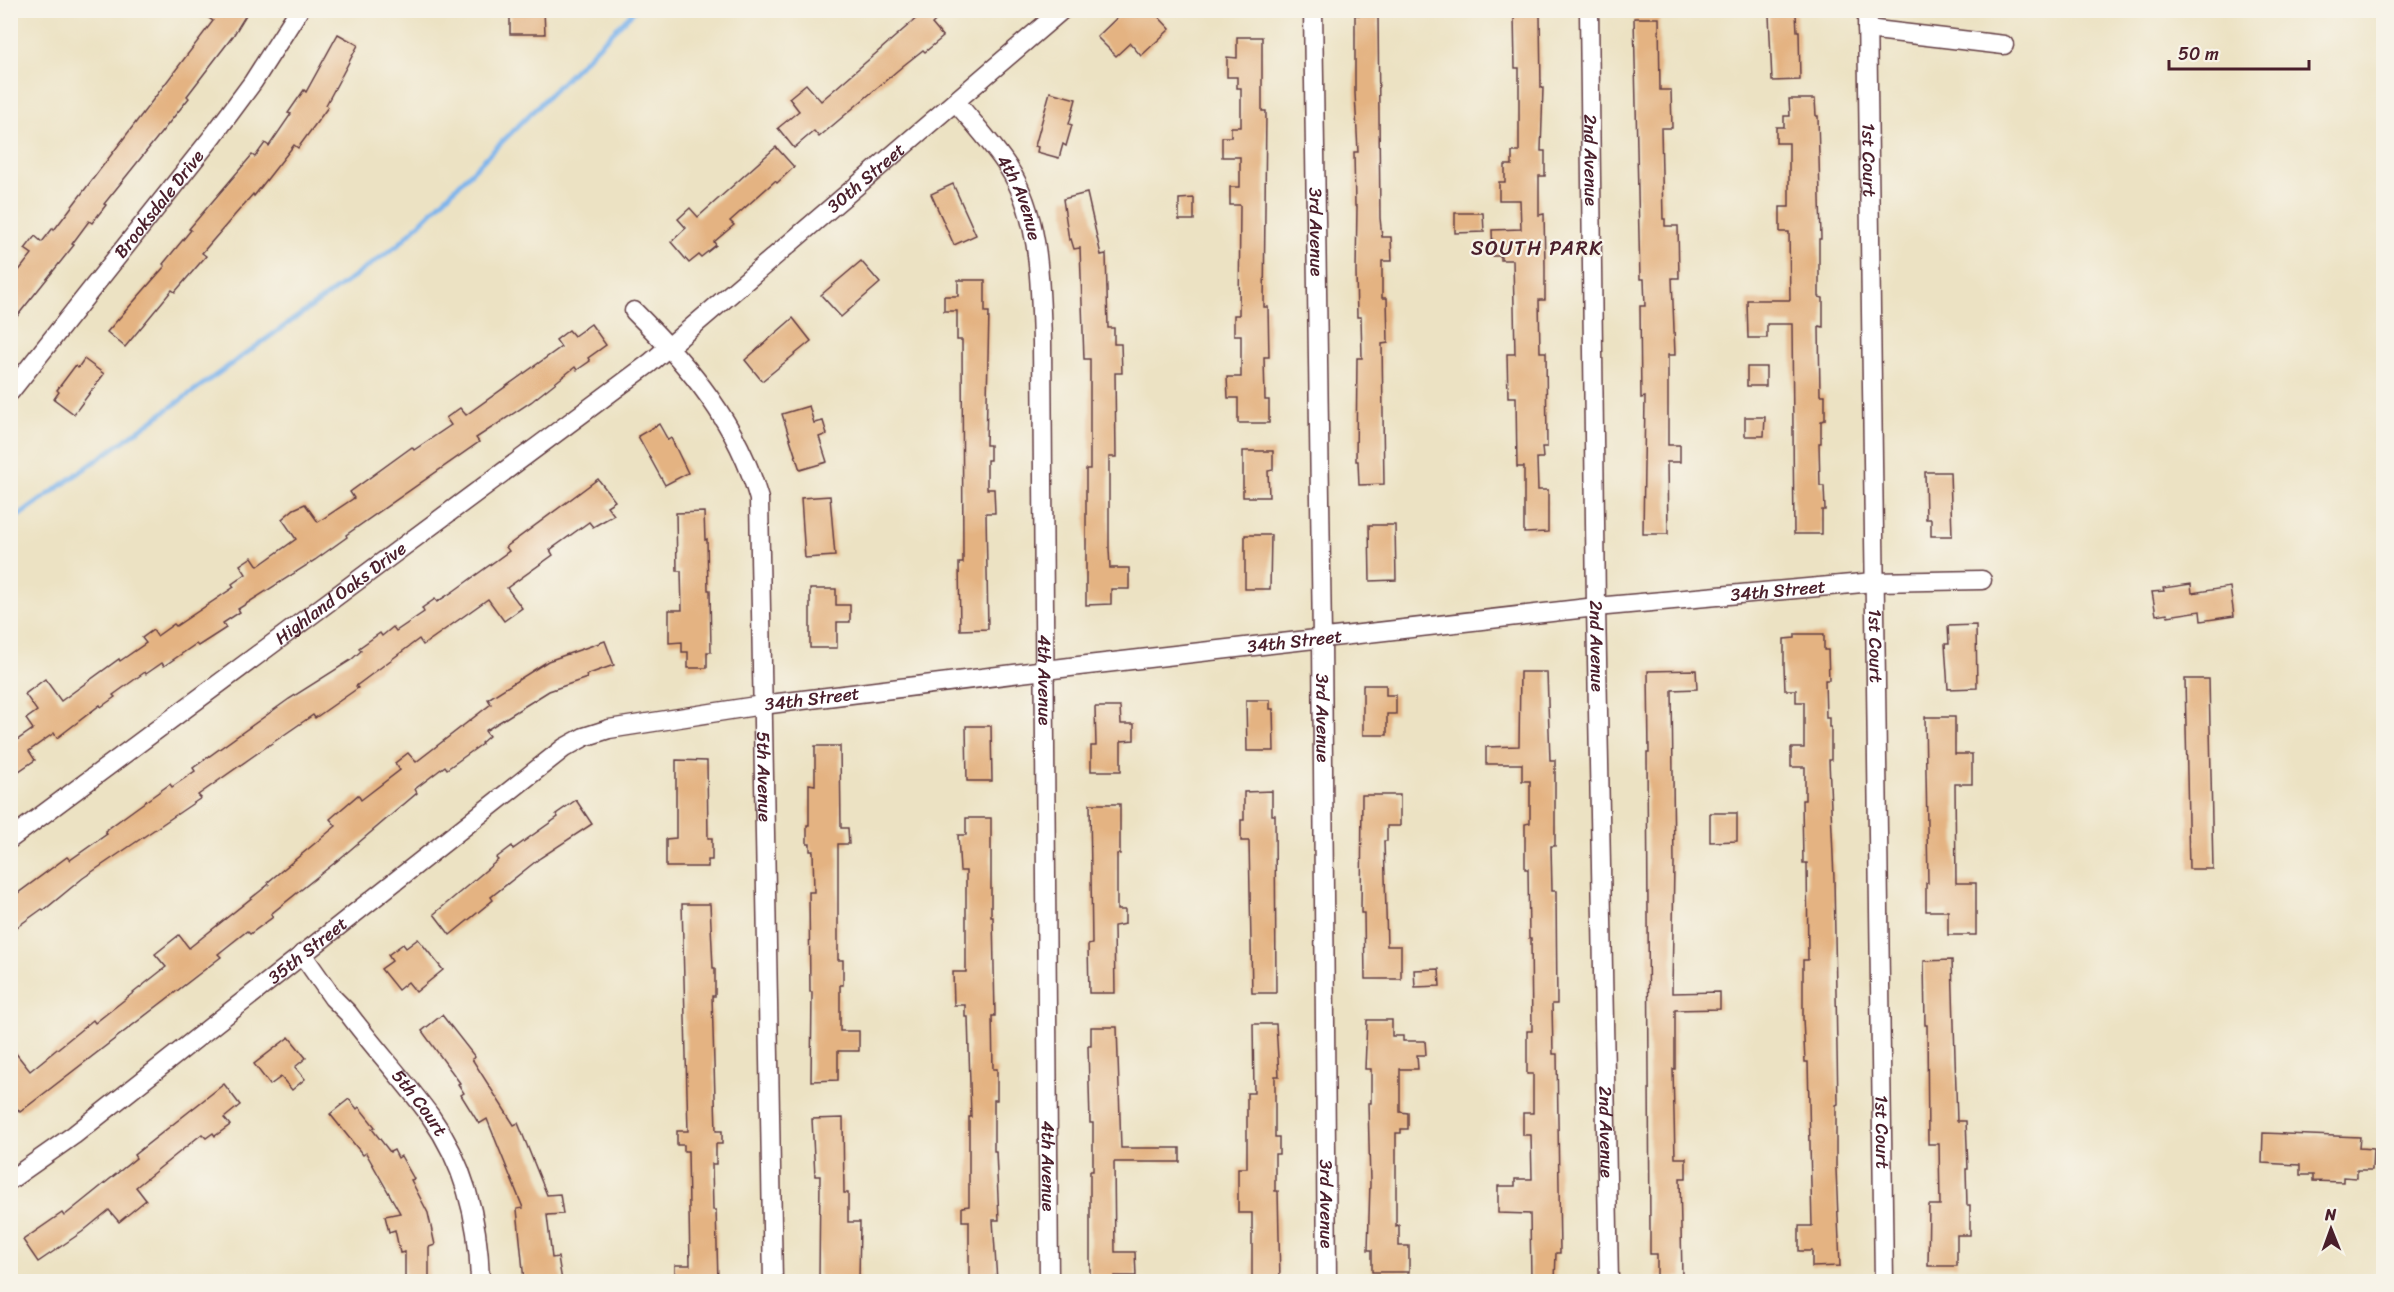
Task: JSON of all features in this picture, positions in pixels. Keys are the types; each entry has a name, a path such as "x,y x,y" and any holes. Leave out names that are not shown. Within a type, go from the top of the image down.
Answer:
{"street":[{"name":"Brooksdale Drive","path":"10,392 213,136 253,82 299,10"},
{"name":"30th Street","path":"670,347 1062,10"},
{"name":"3rd Avenue","path":"1313,10 1322,638 1327,1281"},
{"name":"2nd Avenue","path":"1589,10 1596,607 1609,1281"},
{"path":"1867,20 2004,45"},
{"name":"1st Court","path":"1867,20 1884,1281"},
{"name":"4th Avenue","path":"956,102 1008,168 1027,209 1040,276 1049,1281"},
{"name":"5th Avenue","path":"634,311 670,347 724,417 736,436 759,499 773,1281"},
{"name":"Highland Oaks Drive","path":"10,839 670,347"},
{"name":"34th Street","path":"609,729 762,705 1596,607 1874,582 1982,580"},
{"name":"35th Street","path":"10,1180 74,1135 564,748 584,737 609,729"},
{"name":"5th Court","path":"302,954 333,998 348,1012 431,1118 454,1156 474,1219 480,1281"}],"building":[{"path":"197,10 249,10 233,36 187,96 189,98 104,204 106,205 92,223 89,221 72,244 74,245 10,325 10,282 32,254 25,249 35,236 42,242 53,228 54,230 213,21"},
{"path":"510,10 544,10 545,34 510,34"},
{"path":"926,10 947,10 932,24 943,37 904,65 819,137 814,131 794,148 778,128 799,111 789,98 806,84 821,101"},
{"path":"1125,10 1152,10 1170,29 1141,56 1130,43 1116,56 1097,37"},
{"path":"1378,14 1380,218 1382,237 1391,237 1392,261 1382,261 1382,298 1387,298 1388,343 1382,344 1384,484 1359,485 1358,461 1356,461 1357,358 1362,358 1361,317 1357,317 1356,272 1357,206 1355,206 1354,152 1358,152 1355,15"},
{"path":"1796,14 1797,31 1799,31 1800,80 1772,81 1769,15"},
{"path":"1514,15 1540,15 1541,88 1543,88 1541,151 1545,151 1545,176 1539,176 1539,215 1544,214 1545,300 1539,300 1540,352 1546,352 1547,447 1542,447 1543,458 1537,458 1538,490 1548,490 1548,532 1524,533 1524,467 1517,467 1516,397 1508,397 1507,354 1515,354 1513,260 1501,260 1501,256 1493,256 1492,230 1521,229 1520,200 1499,200 1499,182 1505,182 1505,165 1512,165 1512,152 1519,152 1519,68 1515,68"},
{"path":"1634,18 1659,18 1660,90 1671,90 1672,128 1661,128 1663,219 1665,219 1665,226 1678,226 1679,278 1672,278 1675,355 1668,355 1668,445 1680,445 1680,462 1667,462 1668,534 1643,534 1645,397 1641,398 1640,306 1645,306 1644,279 1640,279"},
{"path":"338,34 358,45 326,105 328,107 298,148 294,145 254,196 253,194 202,253 206,256 175,292 172,290 125,347 107,332 165,266 163,264 191,230 189,229 252,155 255,157 265,143 269,146 291,114 288,113 304,90 306,92"},
{"path":"1237,37 1262,37 1262,111 1266,111 1264,307 1268,307 1269,357 1264,357 1265,400 1269,400 1269,423 1238,423 1238,398 1228,398 1227,377 1241,377 1241,335 1234,335 1234,315 1239,315 1240,205 1230,205 1230,187 1240,187 1240,157 1222,157 1222,137 1231,137 1231,127 1241,127 1241,88 1237,88 1237,77 1227,77 1227,57 1237,58"},
{"path":"1050,92 1076,99 1066,146 1063,144 1059,158 1037,152 1038,147 1035,146"},
{"path":"1789,99 1815,99 1816,116 1818,116 1821,239 1819,239 1819,297 1823,298 1823,327 1819,326 1820,395 1825,395 1825,420 1821,421 1821,443 1819,443 1820,486 1824,486 1825,510 1822,510 1822,534 1794,534 1792,324 1767,324 1767,338 1748,338 1747,300 1790,300 1789,232 1780,232 1780,207 1789,207 1789,143 1776,143 1776,127 1784,127 1784,116 1790,116"},
{"path":"776,147 794,167 730,221 734,225 714,242 716,245 689,263 671,242 686,228 678,219 690,208 698,217"},
{"path":"953,184 976,235 954,245 931,194"},
{"path":"1087,193 1101,255 1106,254 1108,328 1114,328 1114,344 1121,344 1122,373 1115,373 1116,457 1109,457 1109,549 1110,568 1129,568 1129,589 1111,589 1111,604 1086,605 1086,469 1090,469 1090,359 1084,359 1080,248 1074,249 1071,239 1069,240 1063,199"},
{"path":"1194,198 1194,220 1179,220 1179,199"},
{"path":"1455,213 1483,213 1484,232 1455,233"},
{"path":"861,261 880,283 841,317 821,295"},
{"path":"958,280 985,280 985,312 989,312 986,445 990,445 990,460 987,460 987,489 994,489 995,513 986,513 988,629 960,630 959,563 963,563 962,340 957,340 957,311 944,311 944,296 958,296"},
{"path":"793,318 811,341 762,381 745,360"},
{"path":"591,324 606,345 588,358 590,361 577,370 575,367 531,402 476,438 479,442 346,535 347,537 315,560 238,609 240,612 223,623 226,628 198,646 196,644 164,666 162,663 146,674 145,672 113,695 115,697 101,707 100,705 57,738 54,733 29,751 35,760 10,777 10,745 33,729 26,719 37,711 25,694 45,679 61,701 119,659 120,661 146,643 142,638 153,630 157,636 174,624 176,626 234,587 232,584 246,574 240,565 252,557 258,566 296,539 282,519 294,509 305,504 318,522 354,498 350,492 412,447 414,450 451,425 446,418 460,408 466,415 561,347 556,340 569,330 574,336"},
{"path":"84,359 104,374 74,414 54,399 59,392 57,390 75,366 78,368"},
{"path":"1747,367 1766,367 1766,386 1747,386"},
{"path":"809,406 814,423 823,421 827,434 819,437 827,462 800,470 782,414"},
{"path":"1745,417 1765,417 1764,436 1745,436"},
{"path":"659,424 668,440 671,438 688,473 665,485 638,436"},
{"path":"1243,451 1273,451 1273,470 1268,471 1269,497 1243,497"},
{"path":"1925,472 1950,472 1952,536 1931,536 1931,519 1926,519"},
{"path":"598,479 615,501 607,506 614,515 593,527 589,522 550,550 553,555 507,588 522,608 504,621 488,599 423,645 419,639 356,686 358,688 315,718 313,715 259,752 198,795 201,798 83,878 44,910 42,909 10,932 10,899 67,857 70,860 107,834 105,831 170,784 172,787 195,771 193,768 289,699 351,660 361,651 359,648 380,633 382,636 393,627 396,631 424,612 422,608 435,599 437,602 451,593 509,551 506,547"},
{"path":"830,496 835,556 805,558 801,498"},
{"path":"704,512 708,590 710,590 711,652 707,652 707,668 688,668 688,652 682,652 682,642 669,643 669,610 682,610 681,571 677,571 676,513"},
{"path":"1369,525 1395,525 1396,580 1370,581"},
{"path":"1245,535 1271,535 1270,589 1245,589"},
{"path":"2191,584 2192,593 2230,587 2234,616 2201,621 2200,611 2168,616 2167,613 2156,615 2152,592"},
{"path":"810,589 836,589 836,605 850,605 850,622 837,622 837,648 810,648"},
{"path":"1976,625 1977,688 1948,689 1945,644 1949,644 1948,626"},
{"path":"1795,634 1824,634 1824,650 1828,650 1829,680 1825,680 1826,718 1829,718 1829,727 1831,727 1831,760 1829,760 1834,879 1838,1104 1836,1105 1836,1169 1840,1266 1812,1267 1812,1251 1799,1251 1799,1226 1812,1226 1808,1062 1805,1062 1803,1018 1803,960 1808,960 1807,863 1803,863 1802,800 1805,800 1805,767 1791,767 1791,748 1804,748 1804,702 1796,702 1796,690 1785,690 1784,666 1784,639 1795,638"},
{"path":"605,641 614,665 586,675 587,678 549,691 485,731 489,736 482,744 447,769 445,766 415,789 417,793 271,914 273,917 250,934 247,931 218,954 221,957 20,1112 10,1100 10,1046 30,1071 93,1020 95,1023 166,967 155,954 179,935 189,948 269,884 268,882 336,826 330,819 358,795 361,800 400,770 395,763 408,753 416,762 491,704 488,699 548,661"},
{"path":"1696,670 1697,689 1672,690 1674,864 1672,993 1720,992 1720,1009 1675,1010 1675,1069 1673,1069 1675,1158 1686,1158 1686,1178 1680,1178 1682,1277 1657,1277 1657,1254 1650,1254 1648,671"},
{"path":"1520,672 1547,672 1550,760 1555,760 1555,846 1551,846 1552,891 1556,891 1557,1004 1552,1004 1553,1054 1557,1054 1560,1253 1556,1253 1555,1281 1531,1279 1530,1214 1498,1213 1498,1186 1515,1186 1515,1179 1532,1179 1531,1135 1523,1135 1523,1113 1533,1113 1533,1074 1527,1074 1527,1031 1532,1031 1531,938 1529,938 1528,869 1525,869 1525,824 1530,823 1530,781 1522,781 1522,764 1486,764 1486,747 1519,746"},
{"path":"2185,679 2209,679 2213,869 2189,869"},
{"path":"1363,685 1386,685 1386,695 1396,695 1396,714 1387,714 1387,735 1363,735"},
{"path":"1246,700 1270,700 1270,709 1273,709 1274,751 1247,751"},
{"path":"1095,707 1120,707 1121,724 1134,724 1134,740 1121,741 1121,771 1091,771 1091,746 1096,746"},
{"path":"1925,717 1955,717 1955,754 1972,754 1972,784 1955,784 1956,883 1976,883 1976,935 1948,935 1948,911 1926,911 1926,883 1928,883"},
{"path":"966,726 991,726 992,781 967,781"},
{"path":"815,746 840,746 841,828 848,828 849,844 838,844 838,960 843,960 843,985 840,985 840,1031 859,1031 859,1051 838,1051 838,1080 811,1081 812,992 810,992 809,892 814,892 813,851 810,851 810,844 807,844 807,825 809,825 809,784 815,785"},
{"path":"676,760 707,761 708,838 712,838 712,860 708,860 708,867 666,867 666,839 676,838"},
{"path":"1272,791 1272,815 1275,815 1276,993 1252,993 1249,841 1241,841 1241,820 1244,820 1244,792"},
{"path":"1362,795 1400,795 1400,826 1387,826 1387,841 1384,841 1387,946 1401,946 1401,979 1365,979 1364,913 1361,913"},
{"path":"576,800 592,824 540,858 491,897 493,900 450,935 434,914 498,860 496,858 512,846 513,849 558,817 556,814"},
{"path":"1090,804 1120,804 1117,910 1125,910 1125,924 1114,926 1115,993 1089,993 1088,945 1092,944"},
{"path":"1710,813 1737,813 1737,841 1710,842"},
{"path":"966,818 991,818 991,917 993,917 995,1016 992,1016 993,1069 997,1069 997,1100 994,1100 994,1151 996,1151 999,1220 993,1220 997,1281 969,1281 969,1221 962,1221 962,1207 969,1206 969,1117 971,1117 968,1017 965,1017 965,1005 954,1005 953,972 966,972 966,871 960,871 958,835 966,835"},
{"path":"682,904 710,904 713,968 715,968 715,996 712,996 716,1131 722,1131 722,1144 716,1144 716,1164 712,1164 718,1281 675,1281 675,1265 690,1265 688,1151 684,1151 684,1145 677,1145 677,1131 688,1131"},
{"path":"418,939 443,970 416,992 408,982 398,990 381,969 392,961 388,955 403,944 406,948"},
{"path":"1952,960 1957,1121 1966,1121 1967,1205 1970,1205 1970,1235 1957,1235 1957,1266 1928,1266 1929,1205 1940,1205 1939,1144 1928,1144 1924,961"},
{"path":"1439,969 1440,986 1415,987 1414,970"},
{"path":"442,1015 475,1057 472,1059 514,1125 518,1123 547,1195 560,1194 563,1214 547,1215 552,1258 558,1257 562,1281 524,1281 517,1209 523,1208 487,1119 479,1124 461,1095 464,1093 458,1084 460,1083 422,1031"},
{"path":"1367,1020 1392,1020 1392,1036 1403,1036 1403,1041 1425,1041 1426,1055 1417,1055 1418,1069 1400,1069 1400,1112 1408,1113 1408,1129 1401,1129 1401,1133 1396,1133 1396,1226 1399,1225 1399,1246 1409,1246 1409,1272 1372,1272 1372,1250 1368,1250 1370,1183 1368,1103 1371,1103 1371,1069 1365,1069"},
{"path":"1253,1024 1276,1024 1279,1076 1275,1076 1275,1137 1279,1137 1279,1154 1275,1154 1275,1191 1278,1191 1280,1281 1252,1281 1252,1213 1238,1213 1238,1168 1247,1168 1247,1093 1254,1093"},
{"path":"1091,1027 1117,1027 1121,1148 1180,1148 1180,1162 1114,1162 1115,1252 1135,1252 1136,1276 1115,1276 1116,1281 1090,1281 1090,1171 1093,1171 1093,1123 1090,1123 1088,1046 1091,1046"},
{"path":"289,1037 306,1058 295,1067 305,1079 292,1090 281,1077 270,1085 254,1064"},
{"path":"224,1084 240,1105 224,1118 230,1125 215,1136 213,1133 206,1138 202,1134 136,1187 146,1200 119,1222 109,1210 38,1262 23,1240 62,1213 64,1216 136,1158 134,1155"},
{"path":"349,1099 357,1109 359,1107 375,1127 372,1129 390,1152 394,1150 398,1158 401,1156 414,1179 411,1180 428,1213 435,1245 429,1247 429,1281 405,1281 405,1252 400,1253 395,1230 389,1232 385,1216 400,1213 366,1153 363,1155 330,1114"},
{"path":"843,1118 844,1193 848,1193 848,1222 860,1222 859,1281 819,1281 820,1176 815,1176 812,1119"},
{"path":"2263,1133 2360,1137 2359,1148 2373,1149 2372,1170 2357,1170 2357,1178 2343,1177 2343,1182 2313,1181 2313,1175 2300,1175 2300,1165 2262,1163"}],"waterway":[{"path":"10,522 398,245 635,10"}],"district":[{"name":"SOUTH PARK","path":"1537,248"}]}
